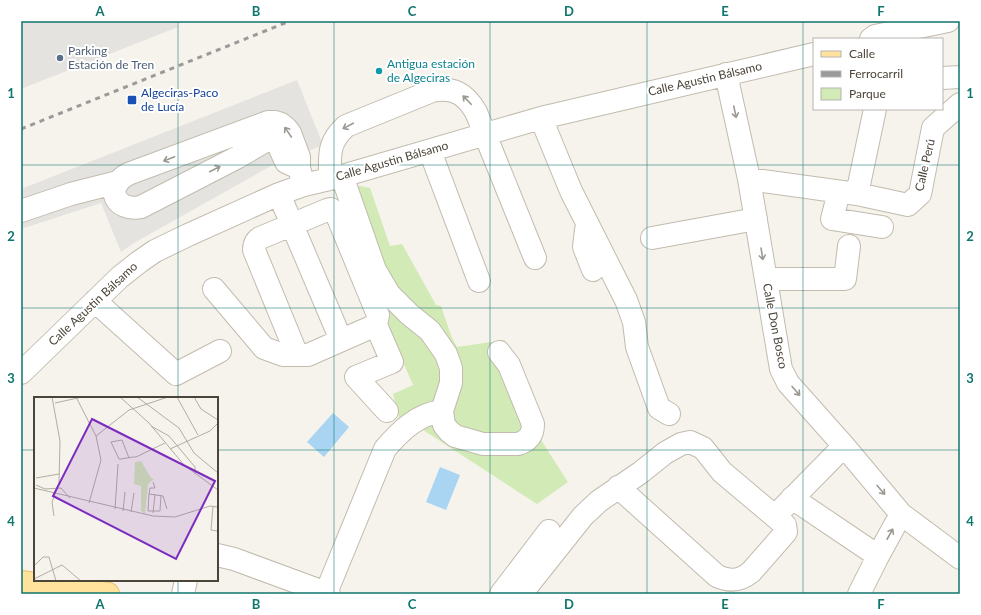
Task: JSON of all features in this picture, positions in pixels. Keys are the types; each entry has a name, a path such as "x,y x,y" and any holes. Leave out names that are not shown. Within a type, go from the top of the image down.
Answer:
{"main road":[{"path":"21,582 108,594"}],"street":[{"path":"872,38 875,36 907,34 948,21"},
{"name":"Calle Agustin Bálsamo","path":"21,373 120,277 139,262 155,251 279,194 301,176 336,178 541,118 813,54"},
{"name":"Calle Don Bosco","path":"726,74 749,179 781,369 788,383 844,446 901,514 960,558"},
{"path":"943,78 960,77"},
{"path":"499,352 509,365 533,424 533,430 524,443 518,444 483,444 455,436 444,425 442,411 451,383 451,368 446,354 430,331 409,314 389,294 374,270 336,178 330,153 332,142 338,133 346,126 432,92 442,89 463,95 474,107 535,258"},
{"name":"Calle Perú","path":"749,179 848,193 908,205 920,194 933,128 960,104"},
{"path":"875,110 848,193 832,219 882,227"},
{"path":"541,118 571,192 588,222 626,300 634,322 636,347 659,408 669,414"},
{"path":"264,132 271,140 277,142 286,162 301,176"},
{"path":"118,182 114,195 117,200 128,208 141,207 238,157 264,132"},
{"path":"21,211 72,194 118,182 128,174 264,132"},
{"path":"430,151 479,281"},
{"path":"279,194 341,340"},
{"path":"297,355 254,250 254,246 260,238 329,209 335,211 378,315 376,325 392,362 356,378 387,411"},
{"path":"652,238 756,219"},
{"path":"588,222 584,247 593,270"},
{"path":"766,279 845,279 849,246"},
{"path":"214,289 264,348 283,355 308,355 376,325"},
{"path":"95,301 176,374 220,351"},
{"path":"218,555 234,559 280,579 328,593 385,449 398,433 420,417 442,411"},
{"path":"521,594 583,516 599,501 618,487 640,473 665,453 681,444 690,442 703,448 722,472 786,527 786,532 745,577 738,580 724,579 717,576 618,487"},
{"path":"774,516 844,446"},
{"path":"792,498 878,556"},
{"path":"860,594 878,556 901,514"},
{"path":"501,594 549,531"},
{"path":"183,594 186,581"}],"green space":[{"path":"340,182 370,188 390,246 402,244 436,305 441,306 452,338 457,347 505,340 539,437 568,482 537,504 417,426 391,432 399,417 393,394 413,385 383,317 337,203"}],"shaded area":[{"name":"Parking Estación de Tren","path":"21,21 176,21 178,27 21,89"},
{"path":"297,80 323,145 271,166 134,243 121,252 101,203 21,229 21,189"}],"water":[{"path":"333,413 349,427 324,457 307,442"},
{"path":"440,467 460,475 446,510 426,502"}],"railway":[{"path":"21,129 290,21"}],"place":[{"name":"Parking Estación de Tren","path":"60,58"},
{"name":"Antigua estación de Algeciras","path":"379,71"},
{"name":"Algeciras-Paco de Lucía","path":"132,100"}]}
